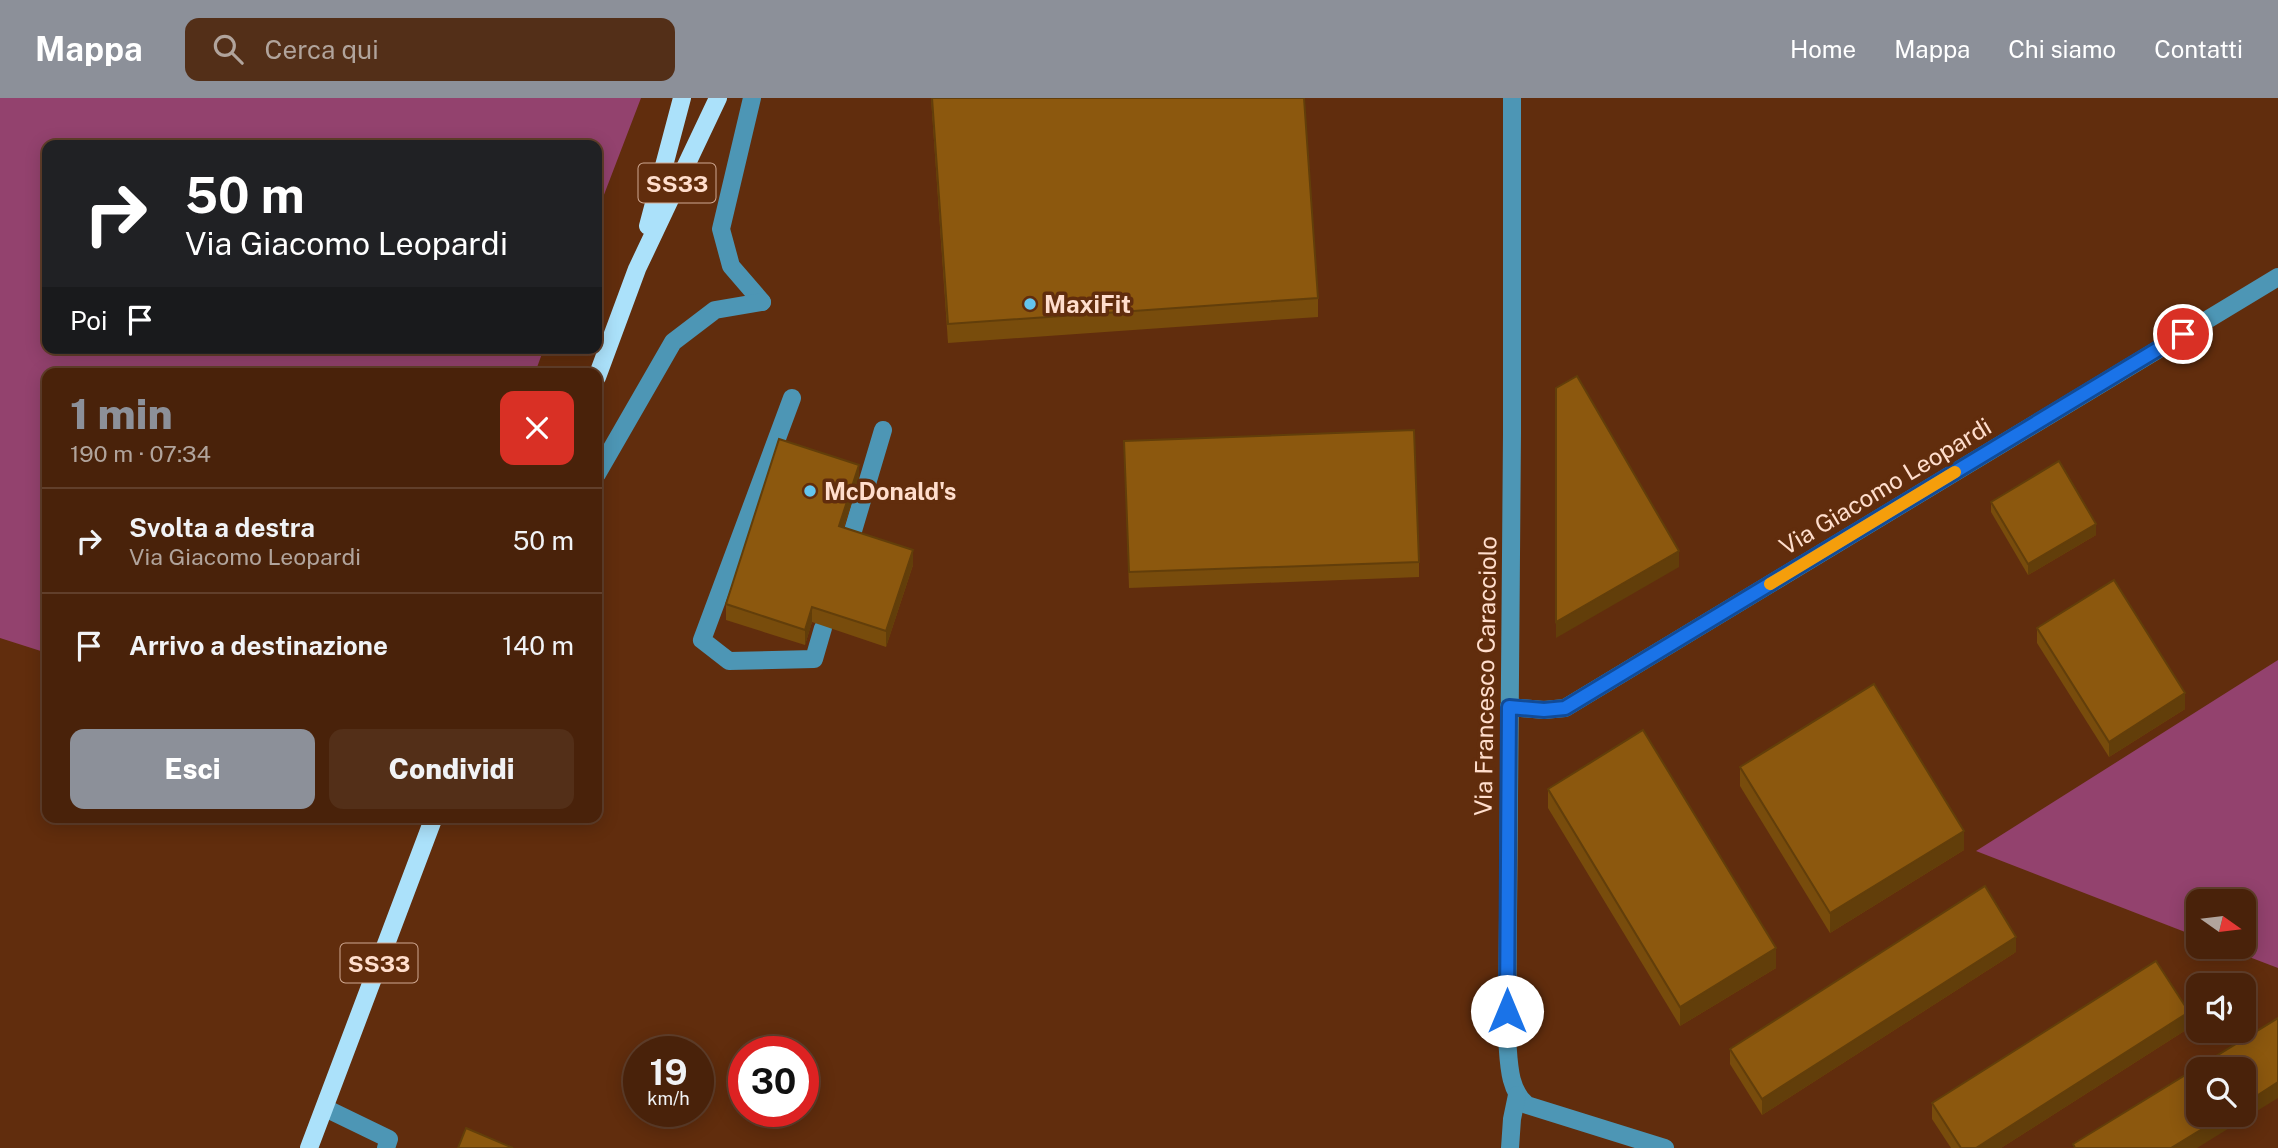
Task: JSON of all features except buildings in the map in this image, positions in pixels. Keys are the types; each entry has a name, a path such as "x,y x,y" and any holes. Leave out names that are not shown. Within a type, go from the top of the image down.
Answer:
{"main road":[{"path":"636,269 682,98"},
{"name":"SS33","path":"600,368 636,269 718,98"},
{"name":"SS33","path":"309,1148 431,823"}],"street":[{"path":"602,465 673,342 715,310 762,302 731,266 721,229 752,98"},
{"name":"Via Francesco Caracciolo","path":"1512,98 1507,1038 1511,1079 1517,1095"},
{"name":"Via Giacomo Leopardi","path":"1509,707 1544,710 1565,708 2278,276"},
{"path":"792,398 702,640 729,661 814,659 823,628"},
{"path":"850,541 883,430"},
{"path":"1510,1148 1517,1095"},
{"path":"1517,1095 1535,1109 1665,1148"},
{"path":"325,1108 389,1139 386,1148"}],"shaded area":[{"path":"0,98 641,98 602,200 602,140 42,140 42,354 542,354 537,368 42,368 42,651 0,638"},
{"path":"2278,660 2278,968 2254,959 2256,889 2186,889 2186,932 1976,851"}],"slow traffic":[{"path":"1770,584 1955,472"}],"place":[{"name":"MaxiFit","path":"1030,304"},
{"name":"McDonald's","path":"810,491"}],"route":[{"path":"1507,1011 1509,707 1544,710 1565,708 2183,334"}]}
